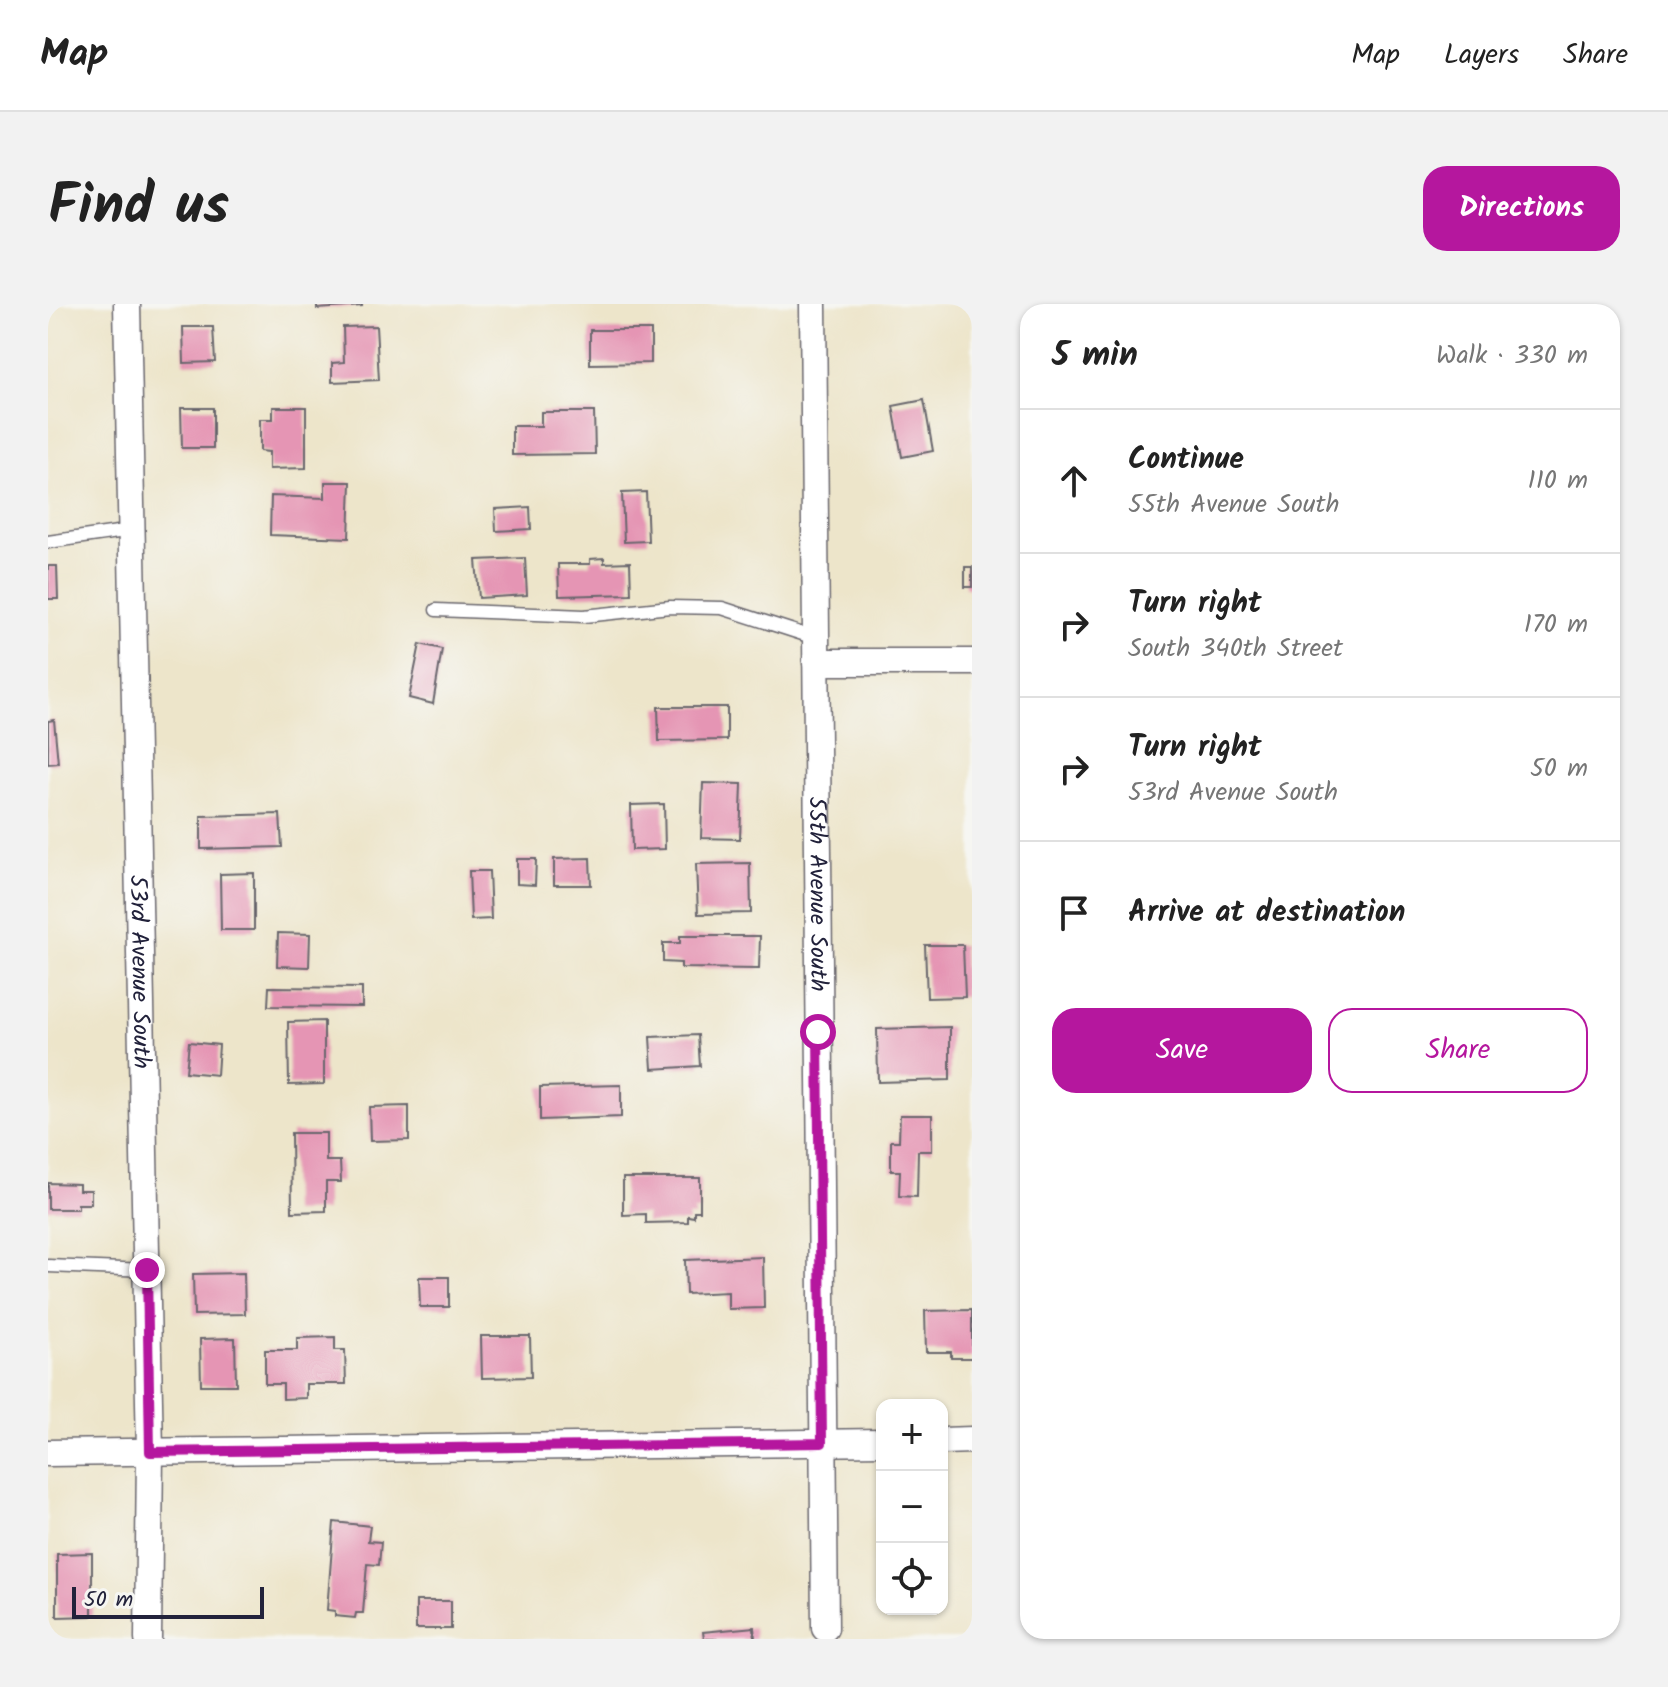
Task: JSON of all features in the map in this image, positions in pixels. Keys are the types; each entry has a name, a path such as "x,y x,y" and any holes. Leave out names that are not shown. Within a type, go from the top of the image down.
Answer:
{"street":[{"name":"53rd Avenue South","path":"127,304 150,1452 148,1639"},
{"name":"55th Avenue South","path":"813,304 822,1443 820,1634"},
{"path":"816,650 972,662"},
{"path":"948,1441 972,1440"},
{"path":"48,1453 876,1442"}],"lane":[{"path":"48,542 132,530"},
{"path":"436,610 584,616 670,607 722,608 766,624 816,650"},
{"path":"48,1266 147,1270"}],"building":[{"path":"317,304 362,304 362,306 317,309"},
{"path":"376,326 379,380 332,382 332,363 344,362 343,327"},
{"path":"183,327 213,327 215,362 184,363"},
{"path":"590,330 651,330 651,363 590,364"},
{"path":"924,400 933,451 902,457 893,406"},
{"path":"273,407 306,407 306,468 269,469 269,452 260,451 260,419 273,419"},
{"path":"181,408 213,408 213,448 182,448"},
{"path":"541,412 594,412 595,454 512,455 512,426 541,426"},
{"path":"325,482 351,482 349,538 270,535 271,496 325,498"},
{"path":"646,492 648,541 624,542 622,493"},
{"path":"530,507 531,529 496,531 495,509"},
{"path":"525,558 527,595 479,598 476,560"},
{"path":"604,558 604,563 630,562 631,594 559,596 558,564 590,564 590,559"},
{"path":"48,566 57,566 58,599 48,599"},
{"path":"965,567 972,567 972,587 965,587"},
{"path":"420,644 442,649 433,704 409,698"},
{"path":"658,707 727,707 727,740 659,741"},
{"path":"54,720 58,763 48,764 48,721"},
{"path":"703,783 742,784 740,839 701,838"},
{"path":"664,804 665,849 632,850 631,805"},
{"path":"280,814 282,847 201,849 201,816"},
{"path":"590,858 591,885 554,885 554,859"},
{"path":"517,859 536,859 535,885 517,884"},
{"path":"750,863 751,913 698,914 696,864"},
{"path":"469,871 489,871 491,919 471,920"},
{"path":"254,873 254,930 221,930 220,874"},
{"path":"278,933 310,934 309,967 277,966"},
{"path":"680,936 760,936 759,969 681,968 681,963 663,962 663,943 680,943"},
{"path":"925,945 963,945 965,997 927,998"},
{"path":"269,987 362,988 362,1007 268,1006"},
{"path":"324,1021 324,1084 289,1085 288,1022"},
{"path":"950,1027 950,1080 878,1082 877,1029"},
{"path":"698,1035 700,1066 652,1069 650,1037"},
{"path":"189,1042 219,1045 217,1075 186,1072"},
{"path":"621,1085 621,1117 540,1120 540,1087"},
{"path":"409,1106 409,1140 370,1141 369,1107"},
{"path":"900,1115 932,1115 932,1151 918,1151 917,1197 899,1196 900,1171 891,1171 891,1141 899,1141"},
{"path":"291,1133 326,1133 326,1161 340,1161 341,1182 326,1182 326,1211 292,1212"},
{"path":"623,1178 700,1178 700,1211 694,1211 694,1217 688,1216 688,1222 646,1223 646,1214 623,1215"},
{"path":"48,1183 79,1184 79,1190 91,1190 91,1204 78,1204 78,1209 48,1209"},
{"path":"763,1257 764,1308 728,1309 728,1292 686,1294 685,1260"},
{"path":"244,1273 245,1314 194,1315 193,1274"},
{"path":"419,1277 449,1277 449,1307 420,1307"},
{"path":"972,1310 972,1358 951,1358 951,1352 926,1352 925,1311"},
{"path":"481,1336 530,1336 531,1377 482,1378"},
{"path":"335,1337 335,1350 345,1350 346,1384 306,1384 306,1398 283,1399 283,1384 265,1384 265,1350 297,1350 297,1338"},
{"path":"235,1338 236,1385 201,1385 200,1339"},
{"path":"334,1522 370,1526 368,1541 381,1542 379,1565 367,1564 363,1613 356,1613 355,1618 335,1616 335,1611 327,1610"},
{"path":"92,1553 92,1616 57,1617 57,1554"},
{"path":"416,1601 451,1601 451,1629 416,1629"},
{"path":"754,1627 755,1639 704,1639 703,1632"}],"route":[{"path":"147,1270 150,1452 822,1443 818,1032"}]}
